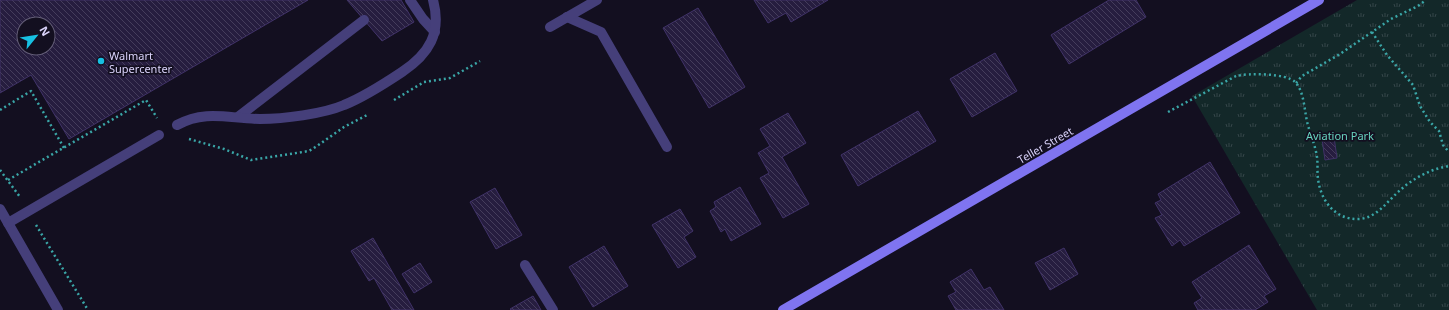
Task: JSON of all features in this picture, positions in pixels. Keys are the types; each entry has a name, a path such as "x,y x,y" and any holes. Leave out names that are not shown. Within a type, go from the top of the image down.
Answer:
{"street":[{"path":"410,0 434,32"},
{"path":"177,125 186,120 204,116 213,115 260,119 319,112 347,104 397,75 416,62 428,48 434,32 436,21 436,12 433,0"},
{"path":"550,27 597,0"},
{"name":"Teller Street","path":"783,310 1319,0"},
{"path":"567,17 601,32 667,147"},
{"path":"238,117 364,20"},
{"path":"8,223 159,135"},
{"path":"0,209 58,310"},
{"path":"525,265 553,310"}],"path":[{"path":"1296,83 1302,76 1340,54 1391,19 1418,6 1426,0"},
{"path":"1372,32 1386,55 1413,85 1420,106 1430,122 1439,132 1443,145 1449,152"},
{"path":"1168,112 1228,80 1243,74 1261,74 1286,77 1296,83 1302,98 1317,158 1318,179 1321,194 1327,204 1335,212 1345,217 1358,219 1370,217 1412,181 1440,167 1449,166"},
{"path":"0,110 32,91 64,148 8,180"},
{"path":"0,170 28,211 88,310"}],"green space":[{"name":"Aviation Park","path":"1357,0 1449,0 1449,310 1317,310 1192,96"}],"building":[{"name":"Walmart Supercenter","path":"0,0 308,0 69,139 31,75 0,93"},
{"path":"347,0 401,0 414,22 382,41"},
{"path":"754,0 828,0 791,22 786,13 768,23"},
{"path":"1109,0 1136,0 1146,17 1069,64 1051,35"},
{"path":"698,8 745,87 709,108 663,28"},
{"path":"995,53 1017,91 972,117 950,79"},
{"path":"918,111 936,141 858,186 841,155"},
{"path":"788,113 806,143 782,157 809,204 783,218 760,178 769,173 758,153 770,146 760,129"},
{"path":"1334,137 1337,158 1325,160 1322,139"},
{"path":"1210,162 1240,213 1184,246 1180,240 1172,246 1155,218 1162,215 1155,203 1161,200 1158,194"},
{"path":"740,187 761,224 731,241 725,229 721,232 710,211 716,207 714,202"},
{"path":"495,188 522,235 496,249 470,202"},
{"path":"680,209 693,231 684,237 696,257 678,268 652,225"},
{"path":"373,238 414,310 392,310 374,278 369,281 351,251"},
{"path":"1249,245 1276,289 1264,296 1268,302 1255,310 1198,310 1194,303 1202,298 1192,282"},
{"path":"604,246 628,286 593,307 569,267"},
{"path":"1064,248 1078,274 1050,290 1035,263"},
{"path":"420,263 432,282 414,293 402,274"},
{"path":"971,269 984,290 990,287 1004,310 956,310 948,296 956,292 950,282"},
{"path":"533,296 541,310 510,309"}],"place":[{"name":"Walmart Supercenter","path":"101,61"}]}
